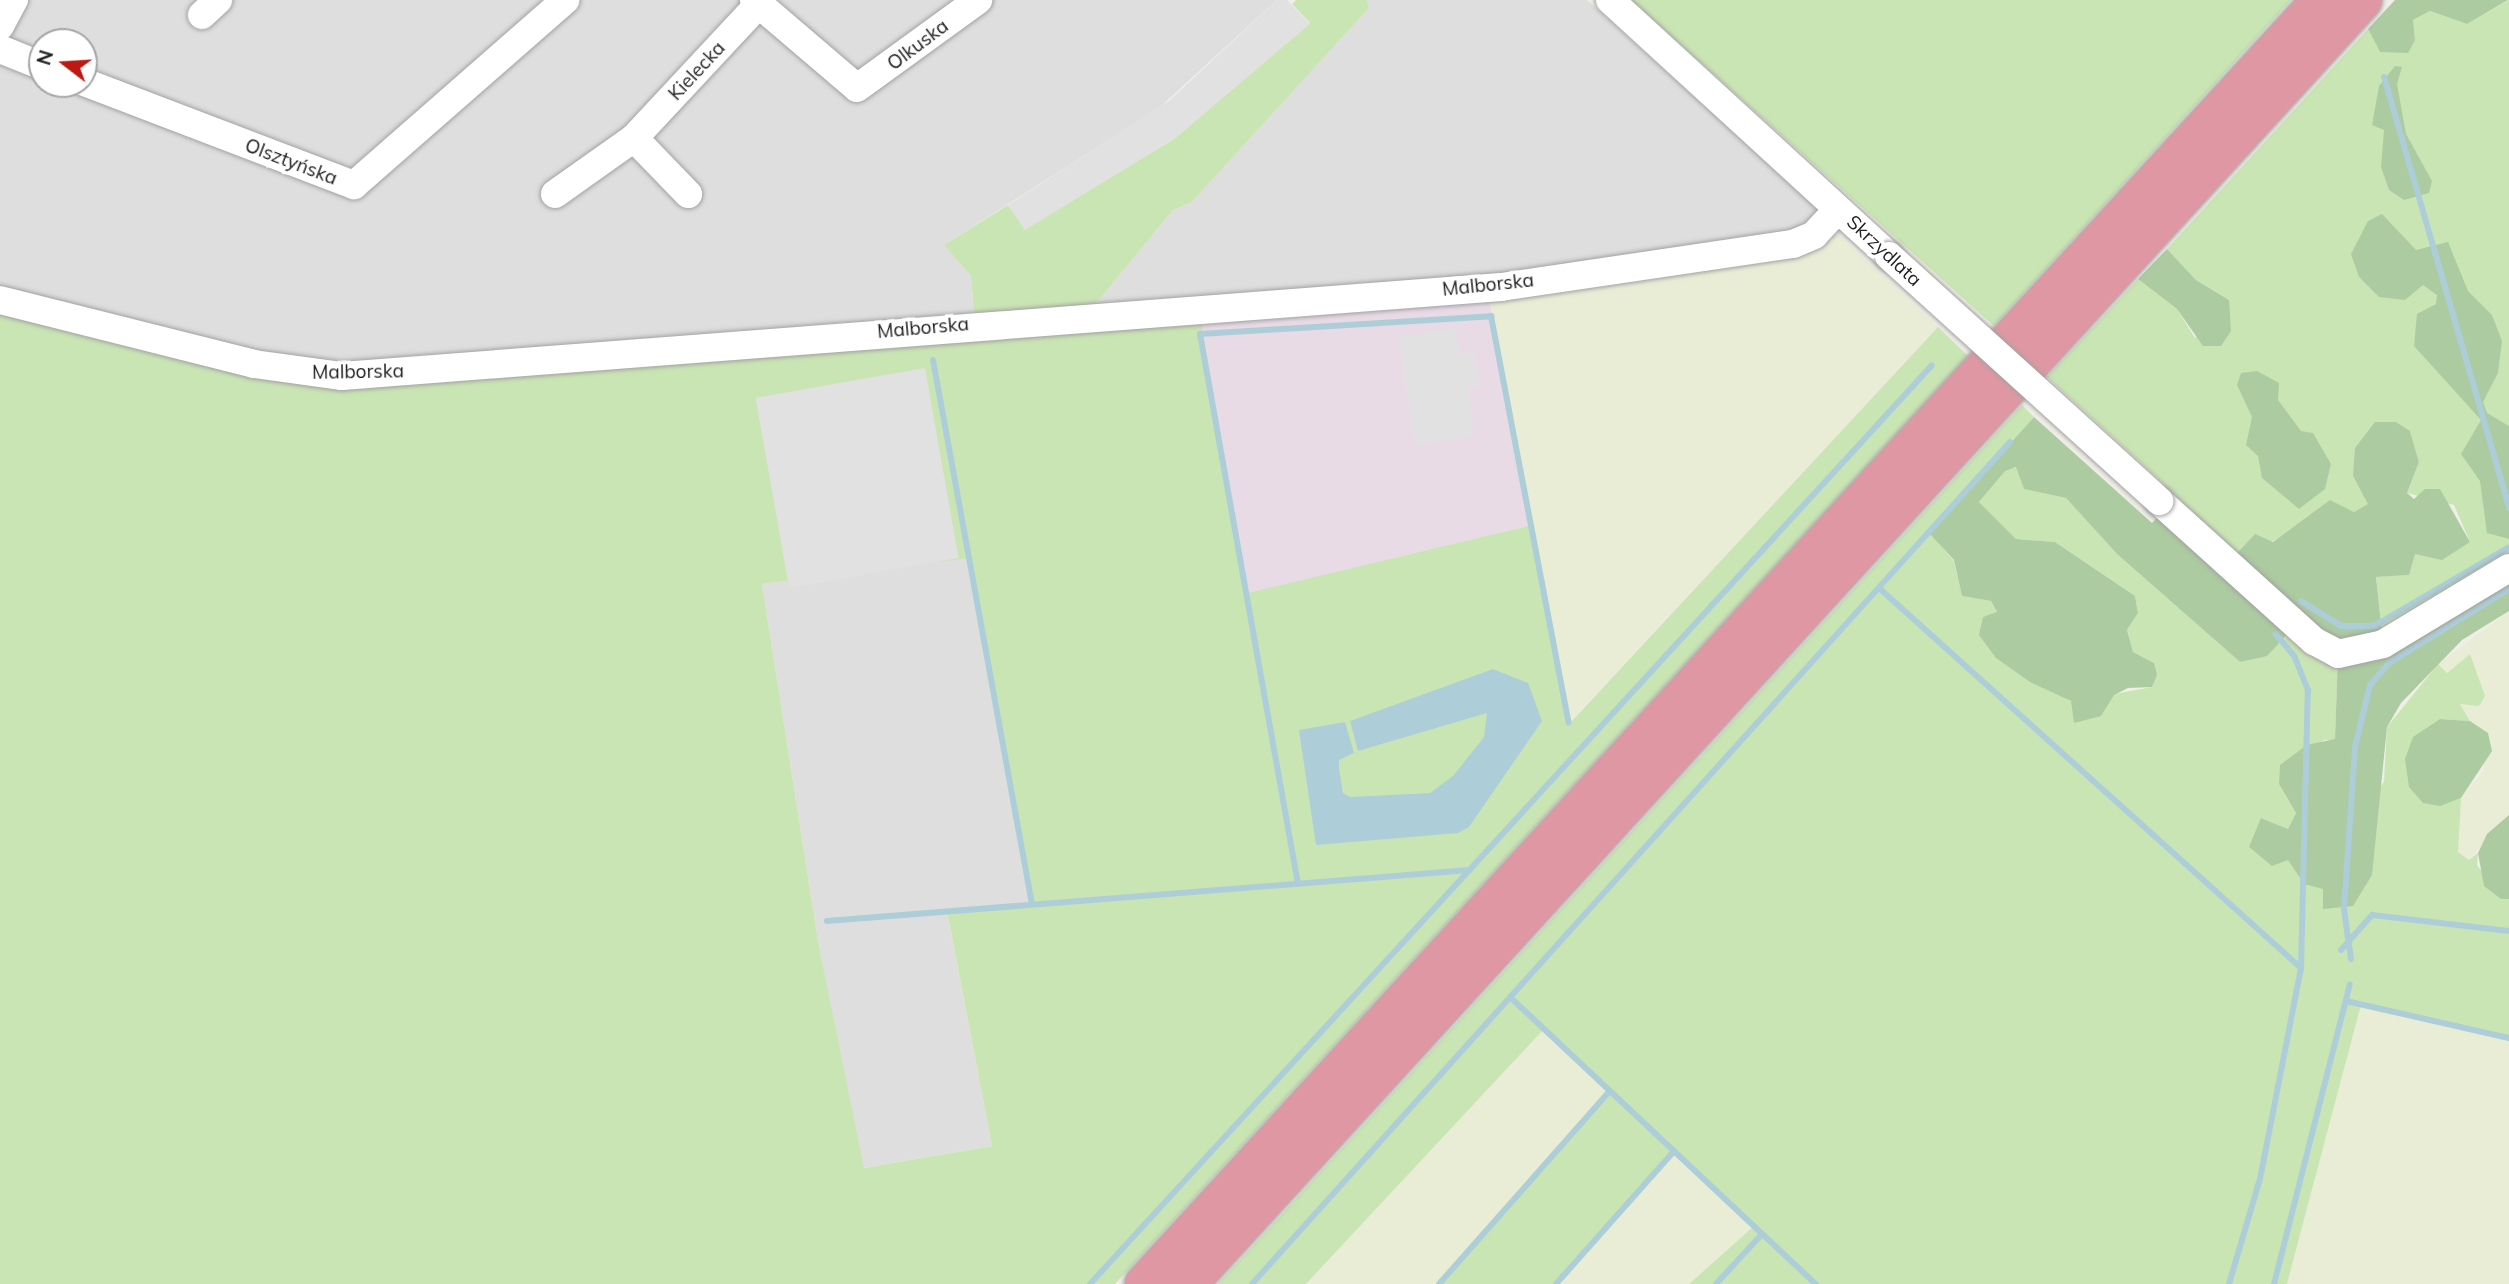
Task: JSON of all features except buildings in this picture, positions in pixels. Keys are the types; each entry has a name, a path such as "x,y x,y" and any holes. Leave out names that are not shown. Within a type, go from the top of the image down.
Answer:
{"highway":[{"path":"1144,1284 2321,0"},
{"path":"1188,1284 2363,0"}],"street":[{"path":"0,26 14,0"},
{"name":"Olsztyńska","path":"98,87 354,185 565,0"},
{"name":"Olkuska","path":"857,88 978,0"},
{"name":"Skrzydlata","path":"1610,0 2315,641 2338,654 2384,644 2509,568"},
{"name":"Kielecka","path":"555,194 634,138 757,2 857,88"},
{"path":"0,49 28,60"},
{"path":"634,138 688,194"},
{"name":"Malborska","path":"0,300 254,364 342,376 1501,286 1793,244 1814,235 1838,209"}],"shaded area":[{"path":"0,0 1277,0 1160,107 944,245 971,276 974,313 318,365 0,291"},
{"path":"1277,0 1287,0 1310,24 1174,139 1025,230 1008,205 1170,100"},
{"path":"1367,0 1587,0 1821,211 1793,235 1501,277 1094,306 1173,210 1192,202 1369,8"},
{"path":"1489,298 1532,525 1248,594 1200,316"},
{"path":"1454,328 1460,354 1473,352 1480,386 1468,389 1474,436 1416,446 1398,338"},
{"path":"925,368 959,558 789,588 756,398"},
{"path":"969,557 1032,904 947,912 992,1146 863,1168 818,941 762,584"}],"green space":[{"path":"1296,0 1367,0 1369,8 1192,202 1173,210 1094,306 974,313 971,276 944,245 1008,205 1025,229 1174,139 1310,23 1292,4"},
{"path":"1631,0 2291,0 1994,326"},
{"path":"2395,0 2508,0 2467,24 2430,11 2413,20 2415,40 2408,53 2380,52 2368,29"},
{"path":"2509,0 2509,568 2383,644 2376,577 2408,575 2414,554 2470,542 2454,505 2407,493 2419,462 2410,431 2353,476 2369,504 2354,512 2330,501 2285,535 2228,563 2166,508 2176,495 2047,377 2138,279 2177,309 2195,338 2229,300 2196,280 2167,249 2368,29 2380,52 2415,40 2413,20 2430,11 2467,24"},
{"path":"2395,66 2402,67 2397,84 2406,134 2432,181 2429,193 2404,200 2389,190 2381,167 2384,130 2372,125 2379,86"},
{"path":"2382,214 2416,250 2448,242 2468,291 2492,315 2502,341 2498,373 2483,402 2487,413 2509,426 2509,539 2487,533 2480,481 2461,454 2481,420 2414,346 2417,314 2436,304 2437,295 2423,285 2405,300 2379,297 2359,277 2351,254 2368,221"},
{"path":"1835,232 1938,327 1569,723 1489,298 1816,252"},
{"path":"2167,249 2196,280 2229,300 2231,331 2221,346 2203,346 2177,309 2138,279"},
{"path":"0,310 251,371 1200,316 1248,593 1532,525 1570,723 1938,327 1968,356 1115,1284 0,1284","holes":["969,558 1032,904 947,911 992,1146 864,1168 818,941 762,584"]},
{"path":"2257,371 2279,383 2278,400 2301,431 2313,433 2331,464 2325,489 2299,509 2262,478 2258,456 2246,445 2252,417 2237,385 2241,373"},
{"path":"2022,405 2034,417 1929,532 1954,561 1962,596 1991,601 1997,612 1996,658 2072,702 2152,687 2154,663 2133,652 2127,630 2138,613 2135,596 2055,542 2016,539 1979,502 2005,470 2017,467 2024,489 2066,498 2117,554 2240,662 2282,642 2296,624 2338,654 2335,740 2324,740 2279,784 2296,813 2288,829 2261,818 2304,884 2384,782 2387,727 2438,664 2447,673 2470,654 2485,696 2479,706 2460,704 2470,721 2440,719 2440,805 2461,798 2458,852 2469,860 2478,853 2477,865 2501,898 2509,899 2509,1038 2361,1005 2287,1284 1689,1284 1754,1226 1674,1151 1556,1284 1439,1284 1610,1091 1544,1029 1306,1284 1218,1284"},
{"path":"2034,417 2152,523 2166,508 2228,563 2255,534 2273,542 2330,500 2354,512 2368,504 2353,476 2355,448 2375,422 2396,422 2410,431 2419,462 2407,493 2414,499 2425,489 2440,489 2470,542 2442,560 2415,554 2409,575 2376,577 2383,643 2509,568 2509,611 2462,640 2401,703 2387,727 2372,875 2353,906 2323,909 2323,889 2304,884 2288,860 2272,866 2249,847 2261,818 2288,829 2296,813 2279,784 2280,765 2307,745 2335,739 2338,654 2296,625 2267,656 2240,662 2117,554 2066,498 2024,489 2016,467 2005,471 1979,502 2016,539 2055,542 2135,596 2138,613 2127,630 2133,652 2154,663 2157,675 2152,687 2128,688 2114,695 2101,716 2074,723 2071,701 2030,682 1996,658 1979,635 1983,617 1997,612 1991,601 1962,596 1954,560 1929,533"},
{"path":"2509,611 2509,815 2469,860 2458,852 2457,819 2461,798 2483,771 2488,733 2470,721 2460,704 2469,655 2446,673 2438,664"},
{"path":"2440,719 2470,721 2488,733 2492,751 2461,798 2440,806 2423,803 2409,787 2405,759 2413,737"},
{"path":"2509,815 2509,899 2501,899 2484,886 2478,853 2487,834"},
{"path":"2361,1005 2509,1038 2509,1284 2287,1284"},
{"path":"1544,1029 1610,1091 1439,1284 1306,1284"},
{"path":"1674,1151 1754,1226 1689,1284 1556,1284"}],"water":[{"path":"1493,669 1528,683 1542,721 1469,827 1458,833 1316,845 1299,730 1345,722 1354,753 1339,760 1339,769 1343,793 1350,797 1430,793 1453,776 1484,737 1487,713 1358,751 1350,721"}],"waterway":[{"path":"2384,77 2509,508"},
{"path":"1298,884 1200,334 1491,316 1569,723"},
{"path":"933,360 1032,904"},
{"path":"1090,1284 1932,365"},
{"path":"1252,1284 2010,442"},
{"path":"2301,601 2341,626 2374,626 2509,547"},
{"path":"1879,588 2301,968"},
{"path":"2351,959 2344,909 2355,747 2370,685 2389,663 2509,589"},
{"path":"2229,1284 2260,1179 2301,968 2308,690 2295,657 2276,634"},
{"path":"827,921 1470,870"},
{"path":"2341,950 2372,915 2509,931"},
{"path":"2274,1284 2350,984"},
{"path":"1510,997 1816,1284"},
{"path":"2346,1001 2509,1038"},
{"path":"1439,1284 1610,1091"},
{"path":"1556,1284 1674,1151"},
{"path":"1716,1284 1762,1234"}]}
